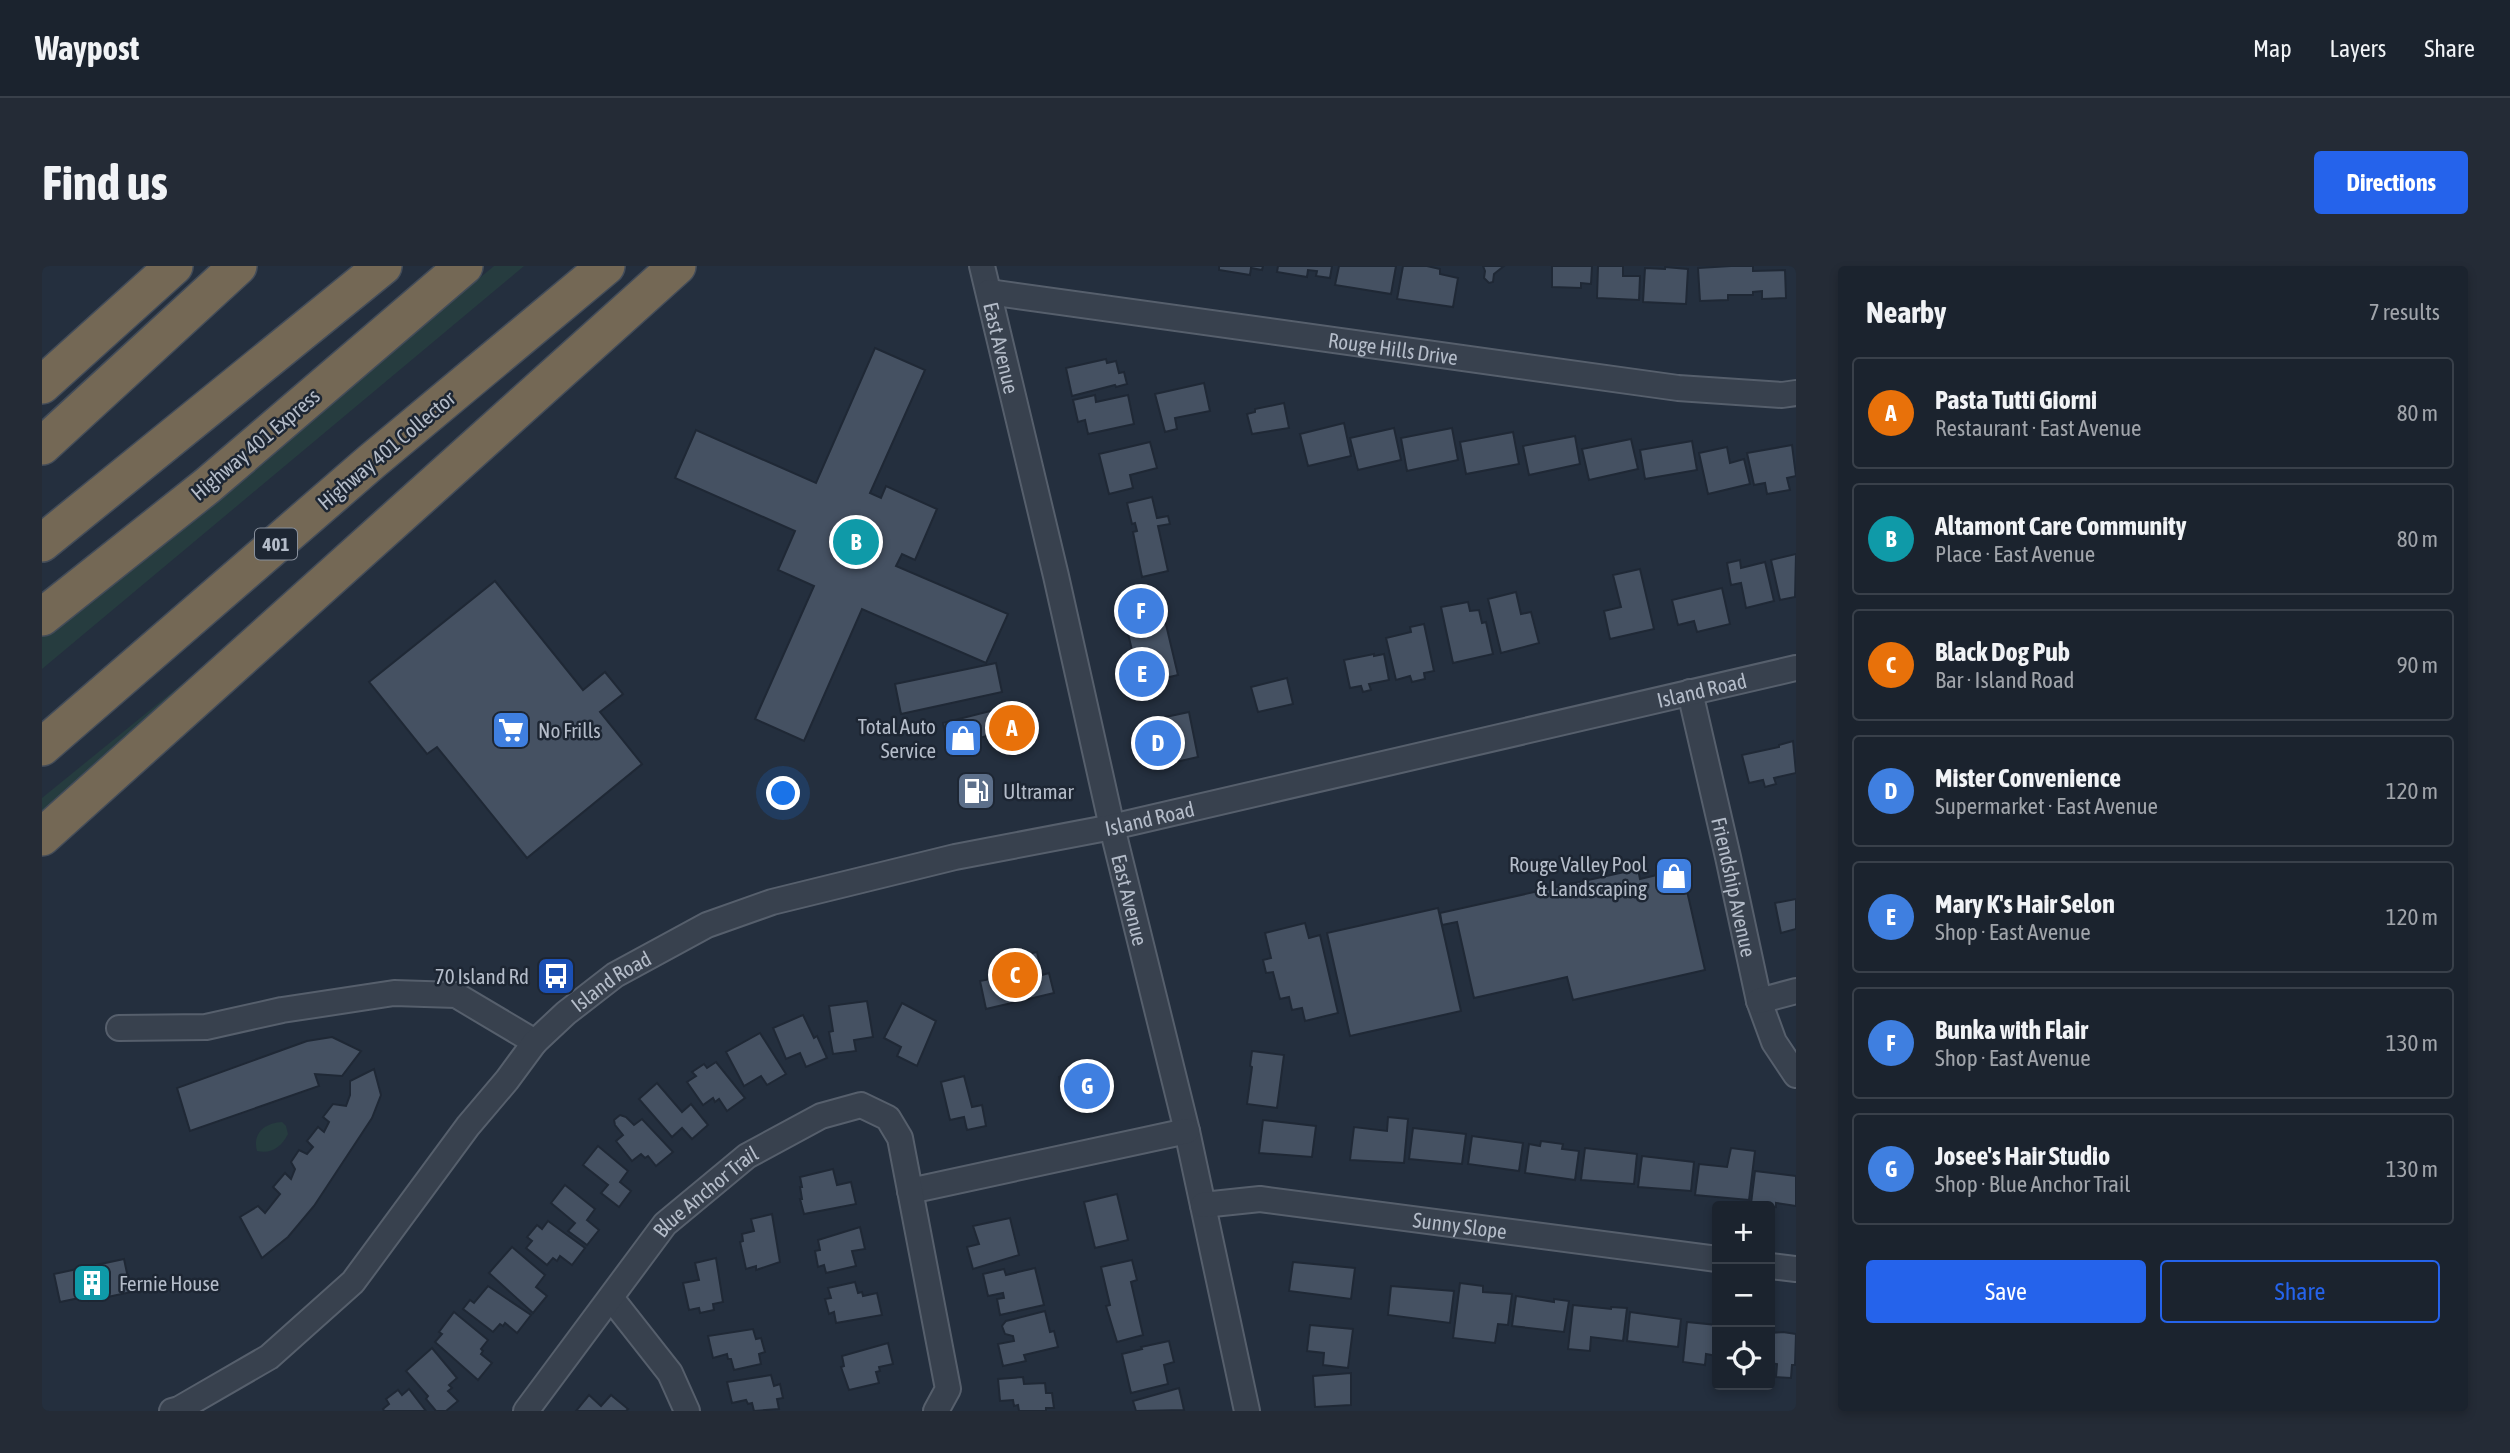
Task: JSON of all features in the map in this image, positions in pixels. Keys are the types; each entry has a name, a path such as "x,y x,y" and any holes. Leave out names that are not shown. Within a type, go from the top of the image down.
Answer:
{"highway":[{"path":"42,385 174,266"},
{"path":"42,446 238,266"},
{"path":"42,542 383,266"},
{"name":"Highway 401 Express","path":"42,617 207,486 464,266"},
{"name":"Highway 401 Collector","path":"42,747 371,462 606,266"},
{"path":"42,837 677,266"}],"street":[{"name":"East Avenue","path":"982,266 1112,827 1186,1131 1247,1411"},
{"name":"Rouge Hills Drive","path":"989,292 1678,388 1782,396 1796,393"},
{"name":"Island Road","path":"172,1411 269,1357 353,1282 468,1126 535,1042 566,1013 615,975 707,925 772,902 955,857 1112,827 1796,668"},
{"name":"Friendship Avenue","path":"1690,692 1759,1001 1774,1042 1796,1075"},
{"path":"1759,1001 1796,991"},
{"path":"119,1028 206,1027 282,1010 407,993 456,995 535,1042"},
{"name":"Blue Anchor Trail","path":"526,1411 665,1224 747,1156 821,1116 861,1105 888,1118 900,1138 948,1389 936,1411"},
{"path":"910,1191 1186,1131"},
{"name":"Sunny Slope","path":"1203,1205 1260,1199 1712,1258"},
{"path":"1775,1266 1796,1269"},
{"path":"611,1298 670,1373 687,1411"}],"green space":[{"path":"494,266 524,266 42,669 42,637 252,468"},
{"path":"251,628 42,817 42,798"},
{"path":"282,1122 288,1134 282,1143 272,1150 257,1151 256,1139 261,1130 270,1124"}],"building":[{"path":"1219,266 1263,266 1262,270 1251,268 1250,275 1219,270"},
{"path":"1278,266 1332,266 1330,278 1316,276 1317,271 1308,270 1307,277 1277,272"},
{"path":"1339,266 1396,266 1391,294 1335,285"},
{"path":"1403,266 1427,266 1440,269 1440,274 1458,278 1453,307 1397,299"},
{"path":"1483,266 1504,266 1494,274 1493,282 1489,283 1484,278"},
{"path":"1552,266 1592,266 1591,284 1581,283 1581,288 1552,287"},
{"path":"1598,266 1623,266 1623,276 1640,276 1639,300 1597,298"},
{"path":"1753,266 1753,271 1785,270 1786,298 1762,299 1762,291 1753,292 1753,295 1728,295 1728,300 1700,301 1698,268"},
{"path":"1645,268 1688,269 1686,304 1643,302"},
{"path":"875,348 925,370 870,493 881,498 886,486 937,509 915,560 902,554 896,566 1008,614 986,663 862,609 804,741 755,719 814,586 778,570 795,531 675,478 696,430 816,483"},
{"path":"1106,359 1107,363 1116,361 1119,373 1124,372 1127,384 1072,396 1066,368"},
{"path":"1204,383 1210,411 1175,418 1177,429 1165,432 1155,394"},
{"path":"1095,395 1096,402 1128,395 1134,424 1088,434 1085,420 1078,422 1073,400"},
{"path":"1284,403 1289,428 1252,434 1247,414 1255,412 1255,409"},
{"path":"1344,423 1351,456 1308,466 1300,434"},
{"path":"1394,428 1401,460 1358,470 1350,438"},
{"path":"1452,428 1458,460 1407,471 1401,438"},
{"path":"1513,432 1519,464 1466,474 1460,442"},
{"path":"1575,436 1580,464 1529,475 1523,446"},
{"path":"1631,439 1638,469 1589,480 1582,449"},
{"path":"1692,441 1697,470 1645,479 1640,450"},
{"path":"1150,442 1157,468 1130,475 1133,488 1109,494 1099,454"},
{"path":"1792,445 1796,476 1787,478 1790,490 1767,494 1765,483 1754,485 1747,453"},
{"path":"1727,447 1730,463 1744,459 1750,484 1708,494 1699,453"},
{"path":"1152,497 1157,518 1168,516 1170,524 1158,526 1168,571 1142,577 1133,532 1137,531 1135,523 1132,524 1127,503"},
{"path":"1796,554 1795,597 1780,600 1771,560"},
{"path":"1740,560 1741,568 1765,562 1774,601 1746,608 1741,583 1731,585 1727,563"},
{"path":"1640,569 1654,629 1610,639 1604,611 1621,607 1613,575"},
{"name":"No Frills","path":"495,581 583,690 605,672 623,694 600,712 642,764 527,858 437,747 427,754 369,682"},
{"path":"1722,588 1730,624 1697,632 1694,621 1678,625 1672,600"},
{"path":"1516,592 1521,614 1531,612 1539,643 1501,653 1488,599"},
{"path":"1159,595 1178,675 1140,684 1121,604"},
{"path":"1468,602 1470,611 1479,610 1482,623 1486,622 1493,654 1453,663 1441,607"},
{"path":"1424,624 1434,671 1424,673 1425,679 1412,682 1410,676 1396,680 1386,638 1411,632 1410,627"},
{"path":"1384,654 1389,680 1369,684 1371,690 1363,692 1361,686 1350,688 1344,660"},
{"path":"996,663 1002,692 901,714 895,684"},
{"path":"1287,678 1293,704 1258,712 1251,687"},
{"path":"1022,703 1030,738 994,747 991,735 948,746 943,723"},
{"path":"1189,712 1198,757 1158,766 1153,746 1147,747 1142,722"},
{"path":"1793,741 1796,773 1774,778 1776,784 1765,787 1763,780 1749,783 1742,755"},
{"path":"1638,869 1640,879 1682,869 1705,970 1573,1000 1567,977 1474,998 1457,922 1442,925 1440,913"},
{"path":"1796,899 1796,929 1781,933 1775,903"},
{"path":"1438,908 1461,1011 1350,1036 1327,933"},
{"path":"1305,923 1309,938 1320,935 1338,1013 1305,1021 1302,1008 1292,1010 1289,997 1280,999 1273,972 1266,973 1263,960 1271,958 1265,933"},
{"path":"1037,952 1042,975 1049,973 1054,993 986,1009 980,981 1000,977 997,961"},
{"path":"867,1001 873,1037 854,1040 856,1051 833,1054 829,1032 833,1031 829,1006"},
{"path":"902,1003 936,1021 917,1066 897,1056 901,1047 884,1038"},
{"path":"803,1015 827,1058 806,1067 800,1053 786,1059 773,1028"},
{"path":"760,1033 786,1074 767,1085 761,1076 744,1086 726,1052"},
{"path":"332,1037 361,1051 342,1076 315,1074 319,1086 190,1131 177,1088 307,1041"},
{"path":"1252,1051 1284,1055 1277,1108 1247,1104"},
{"path":"716,1062 745,1098 727,1111 719,1099 715,1102 713,1098 703,1105 687,1082 696,1076 692,1072 704,1064 707,1068"},
{"path":"1088,1062 1091,1077 1098,1075 1105,1102 1081,1108 1076,1086 1062,1090 1059,1077 1069,1074 1067,1067"},
{"path":"374,1069 381,1095 372,1118 314,1206 288,1237 262,1258 240,1217 258,1206 265,1213 280,1194 273,1187 285,1173 291,1179 295,1169 291,1162 299,1150 307,1154 313,1147 307,1141 318,1127 324,1132 329,1122 323,1117 333,1104 346,1106 350,1095 350,1081"},
{"path":"964,1076 972,1107 982,1105 986,1126 967,1130 964,1117 950,1120 941,1082"},
{"path":"657,1083 682,1112 691,1104 708,1125 692,1139 682,1128 672,1137 639,1099"},
{"path":"620,1115 634,1125 642,1119 673,1152 656,1166 648,1156 645,1158 641,1154 632,1161 616,1141 623,1135 614,1120"},
{"path":"1388,1117 1408,1119 1404,1163 1350,1160 1354,1127 1387,1131"},
{"path":"1263,1120 1316,1126 1312,1157 1259,1153"},
{"path":"1413,1128 1466,1134 1462,1164 1409,1159"},
{"path":"1472,1136 1523,1143 1519,1171 1468,1164"},
{"path":"1541,1141 1563,1144 1562,1149 1579,1151 1575,1180 1525,1173 1529,1144 1540,1146"},
{"path":"598,1146 628,1171 620,1182 631,1191 619,1207 601,1193 608,1185 583,1165"},
{"path":"1585,1148 1637,1154 1634,1184 1581,1180"},
{"path":"1731,1148 1755,1151 1749,1200 1695,1195 1699,1164 1727,1167"},
{"path":"1642,1156 1694,1162 1691,1191 1638,1187"},
{"path":"833,1169 837,1185 851,1182 856,1204 804,1214 800,1199 800,1177"},
{"path":"1755,1171 1796,1176 1796,1206 1776,1203 1776,1207 1775,1201 1751,1201"},
{"path":"565,1185 595,1209 587,1220 599,1230 587,1245 568,1231 575,1223 551,1203"},
{"path":"1117,1194 1128,1240 1095,1248 1084,1202"},
{"path":"772,1214 780,1262 756,1270 756,1266 746,1269 740,1242 743,1241 742,1234 754,1231 751,1219"},
{"path":"1010,1218 1019,1255 973,1269 967,1247 979,1244 973,1226"},
{"path":"548,1221 585,1248 572,1265 560,1256 557,1261 553,1258 547,1265 526,1248 532,1241 527,1237 537,1225 542,1229"},
{"path":"860,1227 865,1249 852,1251 856,1266 826,1273 824,1265 818,1267 815,1251 820,1250 818,1240"},
{"path":"512,1247 545,1275 536,1287 547,1296 533,1313 489,1273"},
{"path":"716,1258 723,1302 713,1304 714,1310 700,1313 699,1308 689,1310 683,1283 699,1280 695,1263"},
{"name":"Fernie House","path":"124,1259 131,1292 89,1301 89,1296 60,1302 54,1274"},
{"path":"1132,1260 1137,1280 1131,1282 1143,1335 1117,1342 1106,1306 1110,1305 1101,1267"},
{"path":"1293,1262 1355,1268 1351,1299 1289,1291"},
{"path":"1035,1268 1044,1305 1000,1315 997,1299 1004,1298 1003,1293 988,1296 983,1274 1004,1269 1006,1275"},
{"path":"855,1282 858,1293 862,1292 863,1296 877,1293 882,1315 836,1323 834,1312 829,1314 825,1299 831,1298 828,1288"},
{"path":"1460,1283 1483,1286 1483,1292 1512,1294 1508,1325 1498,1324 1495,1343 1453,1338"},
{"path":"488,1286 531,1315 517,1333 505,1323 503,1326 500,1324 493,1332 463,1309 470,1300 474,1303"},
{"path":"1391,1286 1454,1291 1450,1323 1388,1315"},
{"path":"1516,1296 1554,1302 1554,1299 1569,1301 1564,1332 1512,1326"},
{"path":"1573,1305 1627,1308 1623,1341 1591,1337 1590,1351 1568,1349"},
{"path":"1045,1311 1050,1332 1054,1331 1058,1347 1024,1355 1026,1361 1003,1366 998,1344 1014,1341 1013,1336 1005,1334 1002,1326 1006,1321"},
{"path":"454,1312 488,1340 481,1349 481,1354 492,1363 478,1380 435,1342"},
{"path":"1630,1312 1681,1319 1678,1347 1627,1341"},
{"path":"1687,1322 1712,1324 1712,1355 1706,1354 1705,1365 1683,1362"},
{"path":"1310,1325 1353,1329 1348,1368 1323,1365 1324,1353 1307,1351"},
{"path":"753,1329 756,1339 761,1338 765,1352 759,1354 761,1364 734,1370 727,1354 713,1358 708,1336"},
{"path":"1775,1333 1796,1334 1795,1365 1792,1365 1791,1378 1776,1377"},
{"path":"1169,1341 1174,1362 1164,1365 1168,1384 1131,1393 1122,1354"},
{"path":"888,1343 893,1364 879,1367 880,1371 876,1372 879,1383 849,1390 841,1367 844,1366 842,1356"},
{"path":"432,1348 457,1378 449,1385 452,1388 448,1391 458,1401 446,1411 436,1411 426,1399 428,1396 406,1371"},
{"path":"1351,1373 1351,1405 1315,1407 1313,1376"},
{"path":"771,1375 774,1386 780,1384 783,1398 777,1399 779,1409 754,1411 752,1403 748,1404 746,1400 732,1403 727,1382"},
{"path":"1023,1377 1024,1384 1045,1383 1046,1393 1052,1393 1054,1408 1046,1408 1046,1411 1019,1411 1013,1400 1000,1401 998,1379"},
{"path":"1179,1388 1184,1410 1136,1411 1133,1401"},
{"path":"409,1389 426,1411 384,1411 389,1404 386,1399 398,1390 402,1395"},
{"path":"589,1395 601,1406 611,1395 628,1409 576,1411"}],"place":[{"name":"Altamont Care Community","path":"856,542"},
{"name":"Bunka with Flair","path":"1141,611"},
{"name":"Mary K's Hair Selon","path":"1142,674"},
{"name":"Pasta Tutti Giorni","path":"1012,728"},
{"name":"No Frills","path":"511,730"},
{"name":"Total Auto Service","path":"963,738"},
{"name":"Mister Convenience","path":"1158,743"},
{"name":"Ultramar","path":"976,791"},
{"name":"Rouge Valley Pool & Landscaping","path":"1674,876"},
{"name":"Black Dog Pub","path":"1015,975"},
{"name":"70 Island Rd","path":"556,976"},
{"name":"Josee's Hair Studio","path":"1087,1086"},
{"name":"Fernie House","path":"92,1283"}]}
